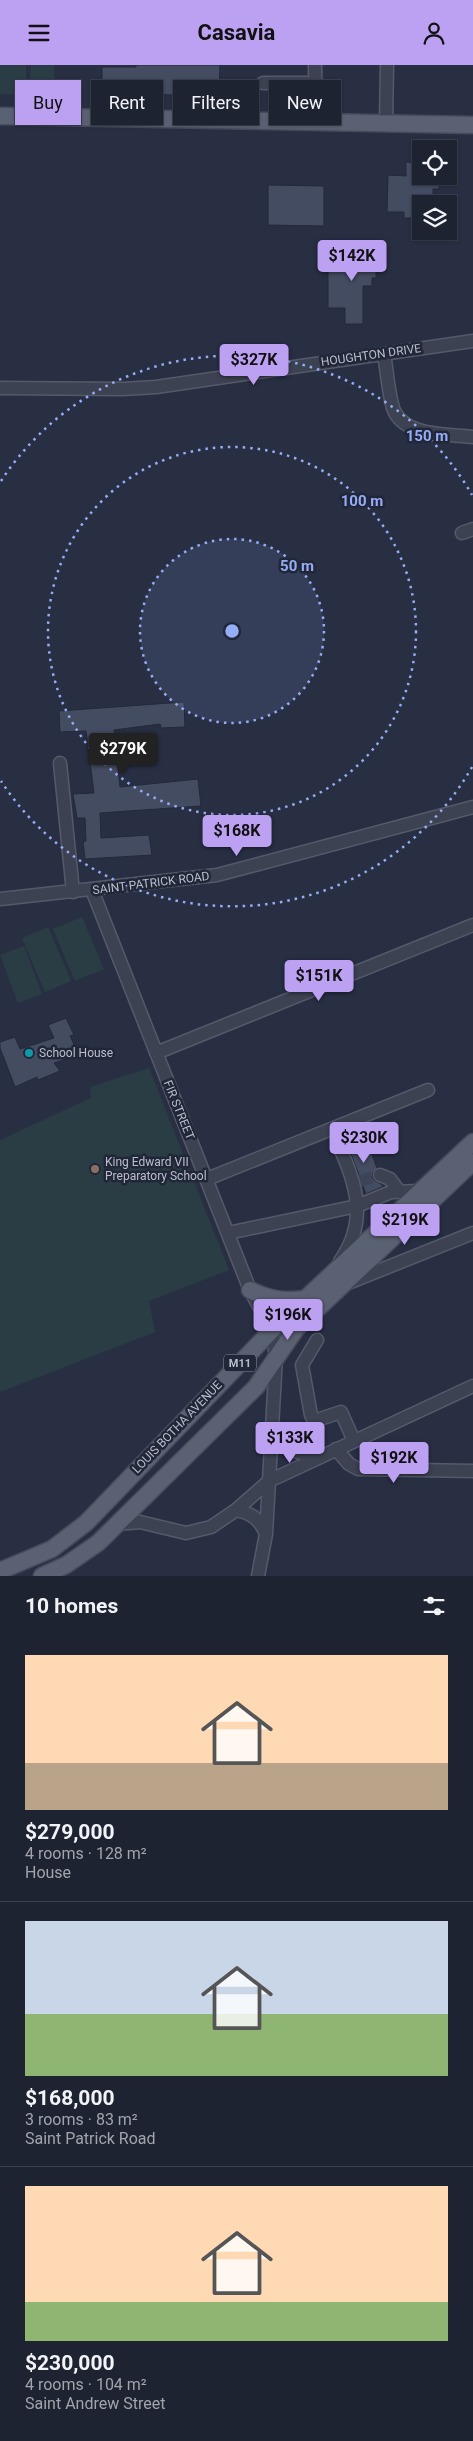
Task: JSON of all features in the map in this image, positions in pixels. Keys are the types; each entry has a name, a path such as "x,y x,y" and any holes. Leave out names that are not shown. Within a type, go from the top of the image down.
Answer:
{"main road":[{"path":"0,117 269,121"},
{"path":"341,122 473,125"},
{"name":"LOUIS BOTHA AVENUE","path":"0,1571 52,1549 86,1523 272,1330 473,1142"},
{"name":"LOUIS BOTHA AVENUE","path":"42,1576 68,1571 98,1543 256,1387 296,1329 347,1283 473,1162"},
{"path":"250,1290 271,1299 293,1301 304,1299"}],"street":[{"path":"315,65 317,80"},
{"path":"386,123 387,65"},
{"path":"263,83 269,83"},
{"name":"HOUGHTON DRIVE","path":"0,387 122,389 156,387 473,341"},
{"path":"384,354 393,408 406,426 418,430 473,437"},
{"path":"60,763 73,892"},
{"name":"SAINT PATRICK ROAD","path":"0,899 179,881 240,871 473,807"},
{"name":"FIR STREET","path":"92,890 250,1290 272,1330 276,1357 272,1437 266,1534 258,1576"},
{"path":"156,1053 473,925"},
{"path":"207,1179 428,1090"},
{"path":"325,1281 344,1255 354,1235 357,1206 357,1183 338,1144"},
{"path":"380,1175 390,1179 399,1191"},
{"path":"228,1233 357,1206 399,1191 421,1191"},
{"path":"347,1283 473,1233"},
{"path":"318,1340 302,1365 311,1415 316,1420 341,1412 354,1441"},
{"path":"117,1524 140,1522 174,1531 200,1531 211,1527 236,1510 269,1481 473,1386"},
{"path":"272,1437 299,1453 322,1456"},
{"path":"336,1449 349,1464 358,1469 473,1471"},
{"path":"236,1510 255,1517 262,1524 266,1534"}],"shaded area":[{"path":"0,65 26,65 26,80 15,80 15,95 0,94"},
{"path":"31,65 54,65 54,80 30,80"},
{"path":"82,917 104,969 75,981 53,929"},
{"path":"48,927 71,981 45,992 22,938"},
{"path":"24,946 42,994 18,1003 0,955"},
{"path":"149,1068 229,1270 149,1301 155,1332 0,1392 0,1140 91,1098 90,1087"}],"building":[{"path":"136,65 220,65 220,80 173,80 173,95 163,95 163,80 102,80 102,67 136,67"},
{"path":"406,162 412,162 412,185 439,185 439,189 433,189 433,195 412,195 412,218 404,218 404,212 387,212 388,175 406,176"},
{"path":"268,185 324,186 324,226 268,225"},
{"path":"338,250 381,250 381,267 376,267 376,278 372,278 372,286 363,286 363,324 345,324 345,308 328,308 328,264 338,264"},
{"path":"184,702 185,727 161,728 160,724 114,730 120,787 198,779 201,806 100,813 101,838 149,835 152,855 85,859 83,842 86,841 85,818 77,818 73,794 94,793 86,731 60,732 59,711"},
{"name":"School House","path":"66,1018 74,1035 70,1036 79,1055 54,1063 60,1071 38,1080 37,1077 15,1087 0,1048 0,1042 15,1037 20,1049 54,1038 48,1025"},
{"path":"365,1136 377,1168 373,1172 372,1177 384,1186 366,1194 347,1143"}],"tunnel":[{"path":"360,1181 380,1175"}],"place":[{"name":"School House","path":"29,1053"},
{"name":"King Edward VII Preparatory School","path":"95,1169"}]}
